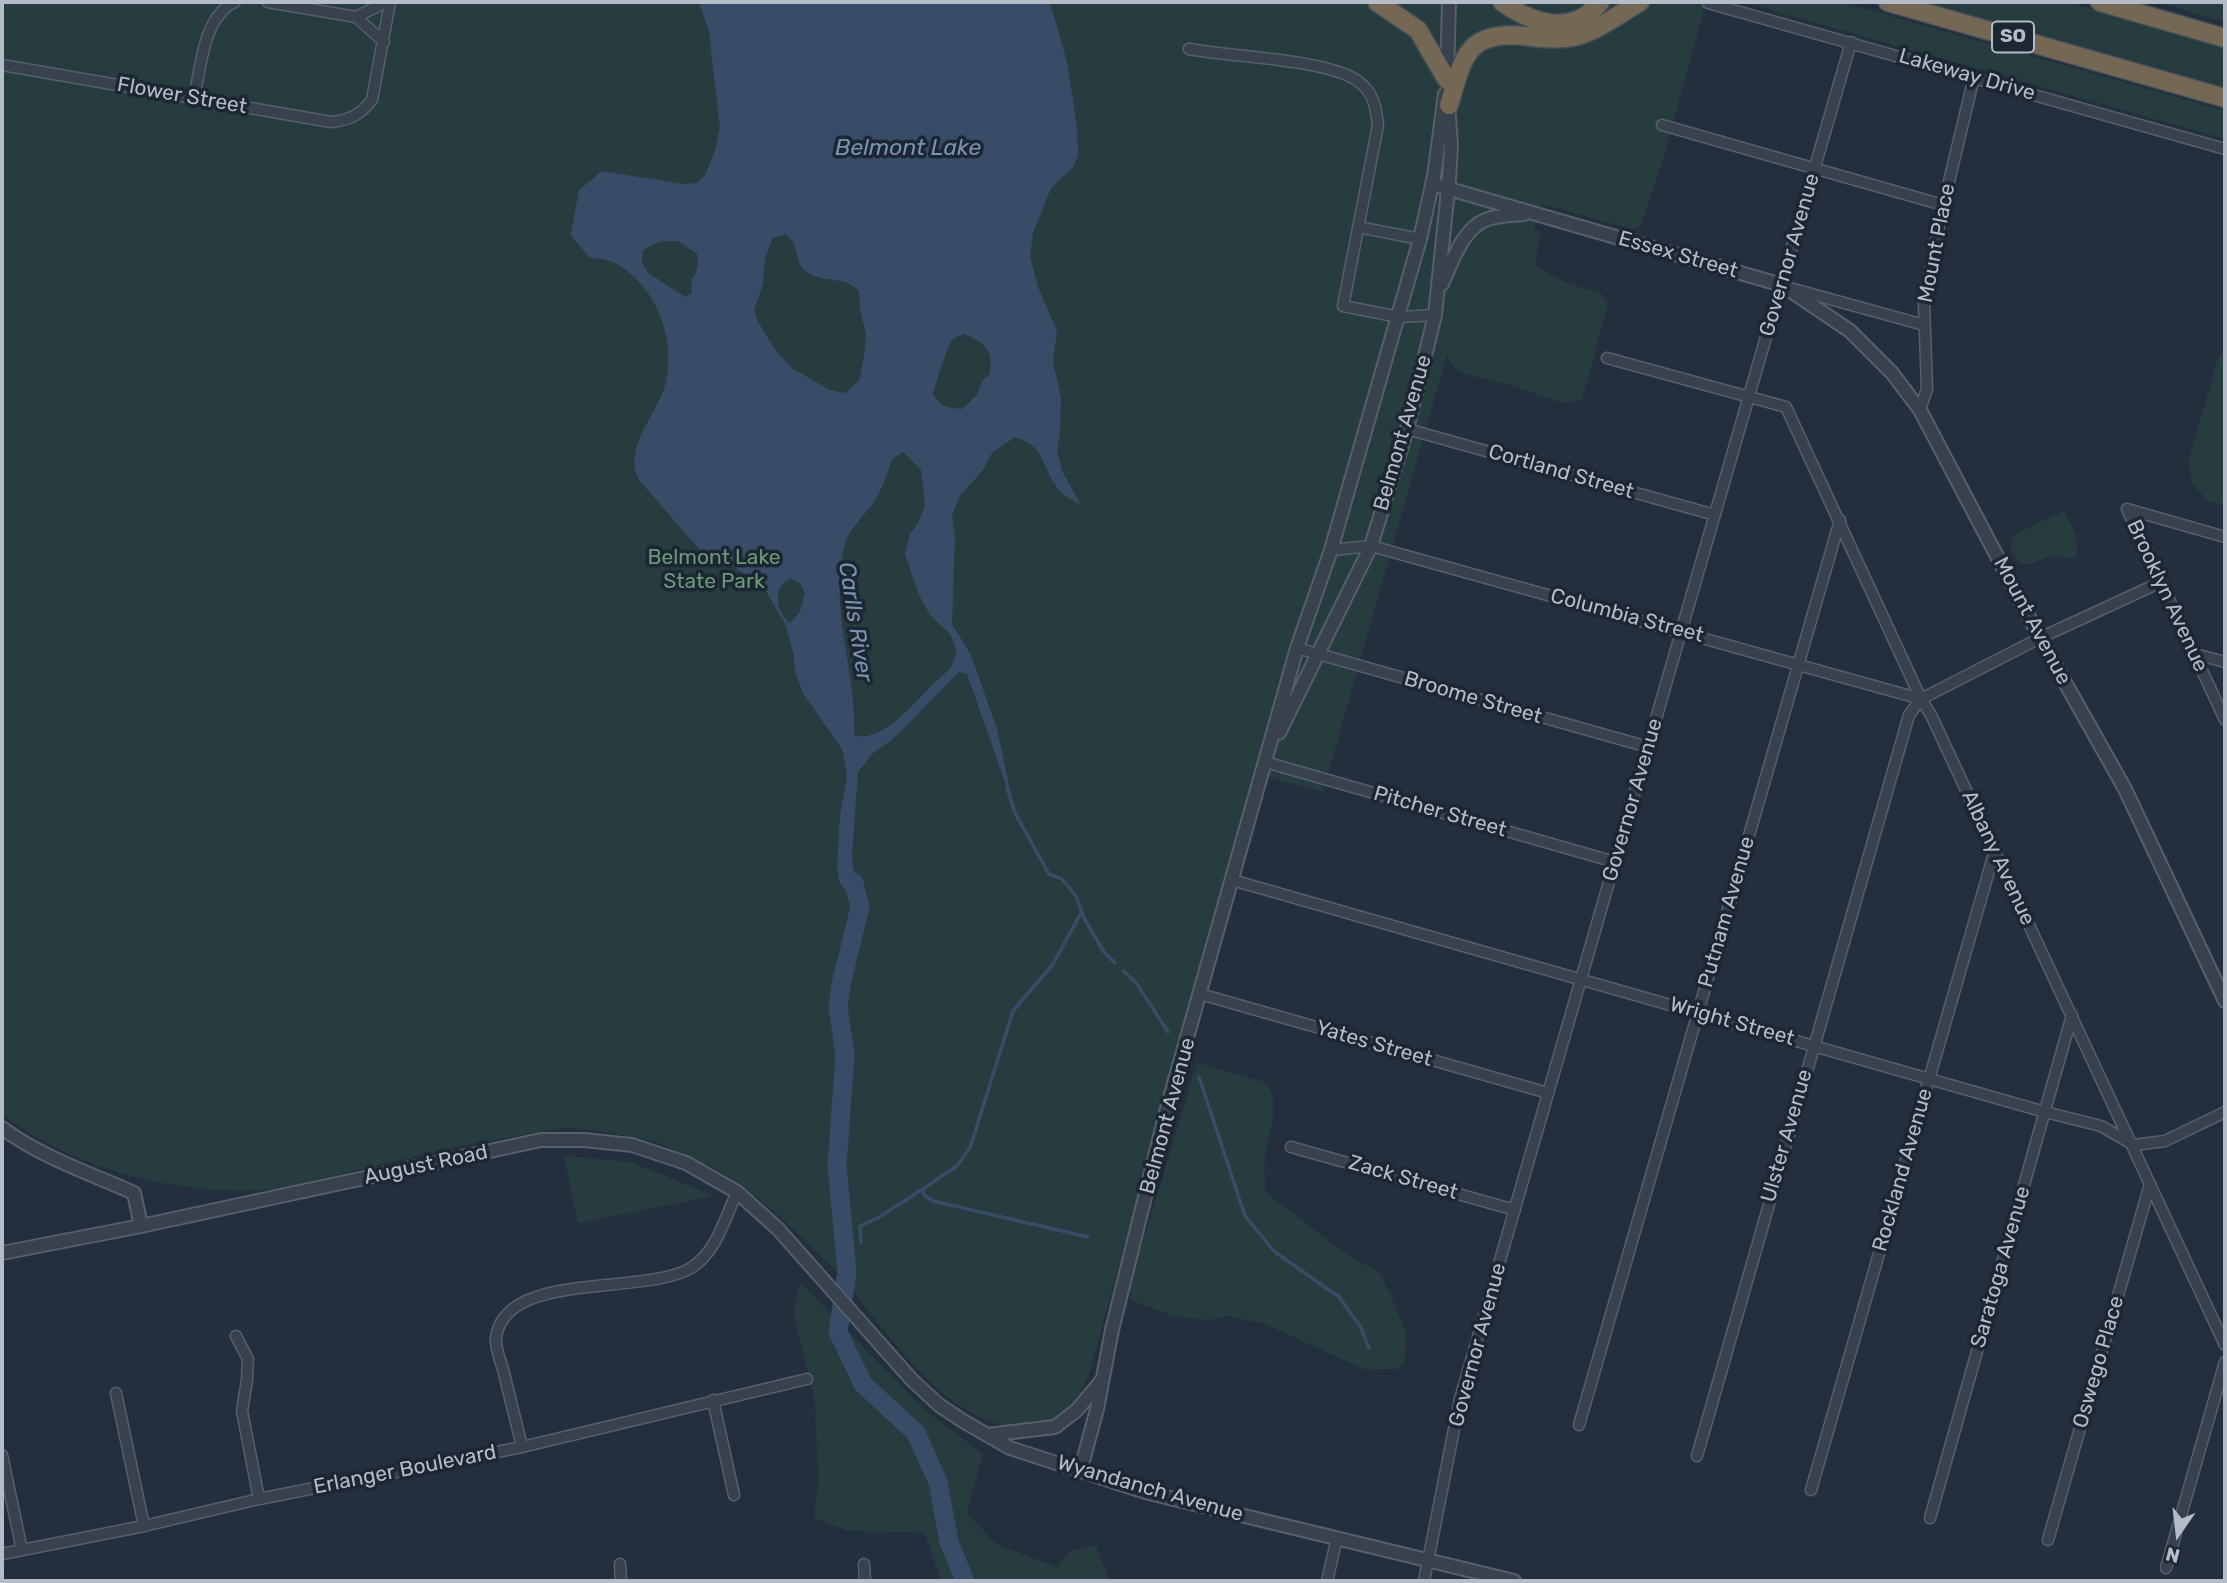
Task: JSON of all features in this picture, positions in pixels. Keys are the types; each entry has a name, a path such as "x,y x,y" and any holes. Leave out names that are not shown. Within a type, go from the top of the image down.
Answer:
{"highway":[{"path":"1377,2 1418,30 1447,80"},
{"path":"1502,2 1534,20 1558,24 1581,18 1600,2"},
{"path":"1448,105 1464,57 1482,41 1504,35 1556,39 1580,35 1640,2"},
{"name":"SO","path":"1888,2 2225,98"},
{"path":"2100,2 2225,38"}],"street":[{"path":"194,98 213,24 224,8 235,2"},
{"path":"268,2 356,17 384,42"},
{"path":"356,17 388,2"},
{"path":"384,42 388,2"},
{"name":"Belmont Avenue","path":"1265,762 1371,545 1407,429 1435,315 1451,145 1447,80 1449,2"},
{"name":"Lakeway Drive","path":"1708,3 2225,149"},
{"name":"Flower Street","path":"2,65 331,122 348,120 362,113 372,100 384,42"},
{"name":"Governor Avenue","path":"1424,1581 1460,1399 1851,42"},
{"path":"1189,49 1338,71 1358,81 1369,92 1376,106 1378,125 1343,306 1399,317 1435,315"},
{"name":"Mount Place","path":"1920,410 1927,388 1924,304 1943,205 1974,78"},
{"name":"Belmont Avenue","path":"1076,1470 1083,1461 1105,1377 1112,1330 1167,1112 1297,648 1331,550 1420,239 1432,184 1447,80"},
{"path":"1662,125 1943,205"},
{"name":"Essex Street","path":"1432,184 1924,325"},
{"path":"1437,294 1459,246 1474,227 1495,217 1530,213"},
{"path":"1359,228 1443,242"},
{"name":"Mount Avenue","path":"1782,285 1850,331 1892,373 1920,410 2040,638 2125,789 2225,1001"},
{"path":"1607,358 1748,398"},
{"name":"Albany Avenue","path":"1748,398 1786,407 1921,699 2134,1145 2225,1345"},
{"name":"Cortland Street","path":"1407,429 1715,514"},
{"name":"Brooklyn Avenue","path":"2225,537 2127,509 2225,720"},
{"name":"Putnam Avenue","path":"1580,1425 1840,520"},
{"name":"Columbia Street","path":"1331,550 1371,545 1921,699"},
{"path":"1921,699 2040,638 2161,582"},
{"name":"Broome Street","path":"1297,648 1648,747"},
{"path":"2195,654 2225,662"},
{"name":"Ulster Avenue","path":"1697,1456 1909,715 1921,699"},
{"name":"Pitcher Street","path":"1265,762 1615,862"},
{"name":"Rockland Avenue","path":"1811,1490 1994,850"},
{"name":"Wright Street","path":"1233,880 2101,1126 2134,1145"},
{"name":"Yates Street","path":"1200,994 1548,1093"},
{"name":"Saratoga Avenue","path":"1930,1518 2072,1015"},
{"path":"2134,1145 2165,1140 2225,1112"},
{"path":"2,1128 50,1157 134,1193 141,1226"},
{"name":"August Road","path":"2,1253 541,1140 584,1140 632,1145 686,1163 737,1192 778,1229 840,1298"},
{"name":"Zack Street","path":"1291,1146 1515,1210"},
{"name":"Oswego Place","path":"2048,1540 2150,1184"},
{"path":"522,1447 495,1339 501,1321 517,1303 539,1294 668,1278 691,1268 710,1251 737,1192"},
{"name":"Wyandanch Avenue","path":"840,1298 904,1372 930,1397 963,1422 1010,1448 1145,1492 1514,1581"},
{"path":"236,1336 247,1359 242,1411 259,1499"},
{"path":"2166,1568 2225,1362"},
{"path":"988,1435 1055,1427 1077,1410 1105,1377"},
{"name":"Erlanger Boulevard","path":"2,1554 522,1447 807,1379"},
{"path":"116,1394 144,1526"},
{"path":"713,1400 734,1495"},
{"path":"2,1455 22,1550"},
{"path":"1327,1581 1337,1538"},
{"path":"621,1564 621,1581"},
{"path":"864,1564 865,1581"}],"green space":[{"name":"Belmont Lake State Park","path":"2,2 1706,2 1665,153 1641,225 1634,230 1542,204 1534,230 1541,231 1535,265 1564,282 1602,294 1608,305 1582,400 1562,403 1510,385 1464,374 1451,364 1447,354 1323,792 1254,773 1089,1375 1076,1400 1063,1414 1038,1425 1005,1425 973,1414 944,1394 916,1368 821,1256 764,1203 739,1183 718,1171 651,1141 566,1128 463,1146 290,1187 203,1189 130,1176 95,1164 30,1134 2,1114"},
{"path":"1742,2 1842,2 2225,111 2225,139"},
{"path":"1926,2 2067,2 2225,46 2225,87"},
{"path":"2156,2 2225,2 2225,22"},
{"path":"2225,352 2225,505 2207,500 2192,484 2188,461 2219,356"},
{"path":"2064,511 2076,534 2077,558 2050,556 2031,564 2020,563 2010,548 2013,535"},
{"path":"1197,1063 1264,1082 1270,1090 1273,1108 1265,1158 1265,1192 1345,1253 1379,1272 1407,1336 1404,1363 1398,1369 1366,1370 1265,1324 1227,1316 1208,1320 1170,1315 1131,1300 1130,1284"},
{"path":"564,1156 631,1162 714,1196 578,1223"},
{"path":"800,1282 927,1412 983,1454 967,1513 996,1544 1057,1567 1070,1551 1096,1546 1110,1581 941,1581 924,1532 848,1531 814,1518 818,1483 815,1402 793,1310"}],"water":[{"name":"Belmont Lake","path":"699,2 1050,2 1067,62 1077,127 1078,156 1073,167 1051,188 1033,233 1030,257 1038,287 1057,331 1053,361 1061,398 1057,450 1062,471 1081,505 1061,492 1039,453 1025,441 1015,437 992,453 983,470 959,497 952,516 955,537 952,624 971,655 997,729 1014,808 967,674 959,672 893,739 873,753 858,772 852,854 853,868 865,907 855,905 839,881 837,867 840,815 847,776 842,749 803,693 795,671 786,626 765,589 728,562 699,549 639,480 635,468 638,444 661,396 668,368 666,333 660,316 642,285 630,273 612,262 589,257 571,235 579,190 602,171 683,184 697,183 705,175 714,154 720,128 709,32","holes":["785,234 788,236 803,269 807,272 848,283 859,291 866,334 865,350 859,381 845,393 830,390 793,369 776,351 757,320 754,310 763,284 765,258 773,238","663,241 678,241 697,254 697,268 691,280 692,293 685,297 647,272 642,262 643,251","964,334 983,344 989,353 991,365 990,374 983,380 976,396 962,409 945,406 933,394 954,338","903,452 921,470 925,506 910,534 905,554 919,595 930,615 950,634 957,651 951,667 909,709 887,727 864,736 854,735 852,688 841,617 840,570 847,539 883,484 893,458","792,579 800,583 805,593 800,612 790,623 779,605 781,586"]}],"waterway":[{"path":"1007,787 1015,813 1049,874 1062,879 1076,896 1084,918 1104,952 1115,963"},
{"name":"Carlls River","path":"854,883 860,907 838,1007 845,1055 837,1166 847,1272 838,1332 863,1384 916,1433 938,1482 949,1542 965,1581"},
{"path":"1081,913 1053,964 1013,1011 970,1148 957,1166 923,1189 924,1195 933,1201 1088,1237"},
{"path":"1123,971 1137,984 1168,1032"},
{"path":"1199,1077 1245,1216 1275,1252 1339,1297 1360,1326 1369,1348"},
{"path":"861,1242 860,1226 923,1189"}]}
